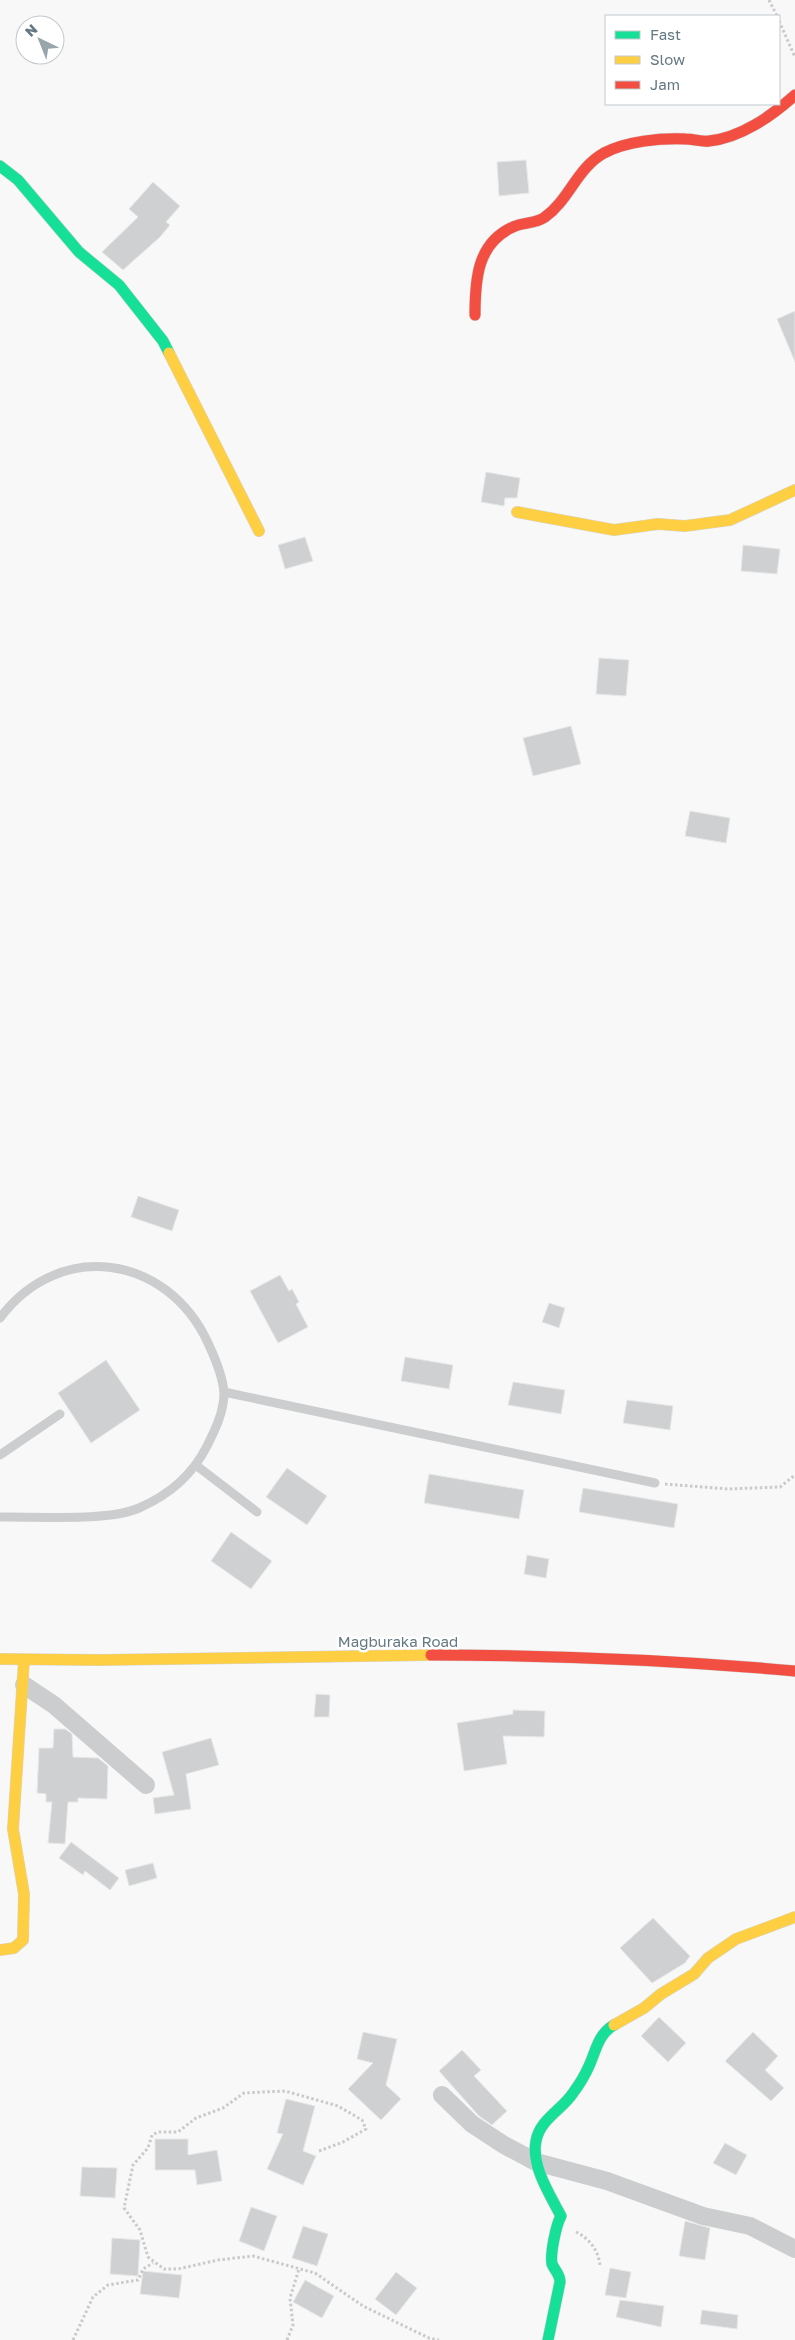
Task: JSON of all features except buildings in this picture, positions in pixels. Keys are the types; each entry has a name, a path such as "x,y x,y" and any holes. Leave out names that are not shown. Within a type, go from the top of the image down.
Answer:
{"street":[{"path":"475,315 475,282 483,255 494,236 514,226 542,220 558,207 576,178 589,163 620,146 685,139 708,141 727,138 749,126 795,95"},
{"path":"0,166 18,180 80,252 119,285 163,342 259,531"},
{"path":"518,512 614,530 658,524 685,526 730,520 795,490"},
{"name":"Magburaka Road","path":"0,1659 586,1655 736,1664 795,1671"},
{"path":"0,1950 14,1948 23,1940 24,1894 13,1829 24,1685 24,1660"},
{"path":"24,1685 54,1705 146,1785"},
{"path":"548,2340 550,2323 561,2288 560,2278 552,2263 556,2248 553,2238 556,2223 562,2216 539,2173 536,2162 536,2141 545,2122 572,2095 589,2066 597,2043 607,2029 644,2008 661,1994 694,1974 708,1958 736,1939 795,1917"},
{"path":"442,2095 472,2124 504,2145 536,2162 607,2181 703,2216 750,2226 795,2249"}],"lane":[{"path":"0,1318 12,1301 36,1284 74,1268 117,1267 155,1282 182,1304 201,1328 216,1360 224,1392 221,1414 197,1466 172,1490 139,1508 115,1515 0,1517"},
{"path":"224,1392 656,1483"},
{"path":"0,1456 60,1414"},
{"path":"197,1466 257,1512"}],"path":[{"path":"769,0 776,15"},
{"path":"780,23 795,57"},
{"path":"656,1483 728,1489 780,1487 795,1475"},
{"path":"318,2151 343,2142 366,2129 362,2120 338,2106 285,2091 244,2093 223,2108 196,2118 178,2132 158,2132 152,2135 148,2148 133,2165 124,2208 140,2230 148,2258 152,2263 164,2268 178,2269 218,2260 253,2256 315,2273 363,2306 429,2338 439,2340"},
{"path":"562,2216 573,2230 583,2235 595,2249 599,2255 600,2266"},
{"path":"73,2340 93,2297 108,2285 138,2280 144,2269 152,2263"},
{"path":"287,2340 293,2325 290,2298 299,2269"}],"traffic: fast":[{"path":"0,166 18,180 79,252 119,285 163,341 169,353"},
{"path":"548,2340 560,2282 552,2264 552,2254 557,2226 561,2216 542,2180 536,2160 536,2141 542,2127 577,2087 598,2043 604,2033 614,2025"}],"traffic: slow":[{"path":"169,353 259,531"},
{"path":"517,512 614,530 658,524 685,526 730,520 795,490"},
{"path":"0,1659 99,1660 431,1655"},
{"path":"0,1950 14,1948 23,1940 24,1894 13,1829 24,1660"},
{"path":"614,2025 644,2008 661,1994 694,1974 708,1958 736,1939 795,1917"}],"traffic: jam":[{"path":"475,315 478,276 485,253 492,243 501,234 513,227 538,221 545,217 561,202 580,175 595,159 613,149 644,141 676,139 706,141 732,136 766,118 795,95"},
{"path":"431,1655 613,1659 795,1671"}]}
